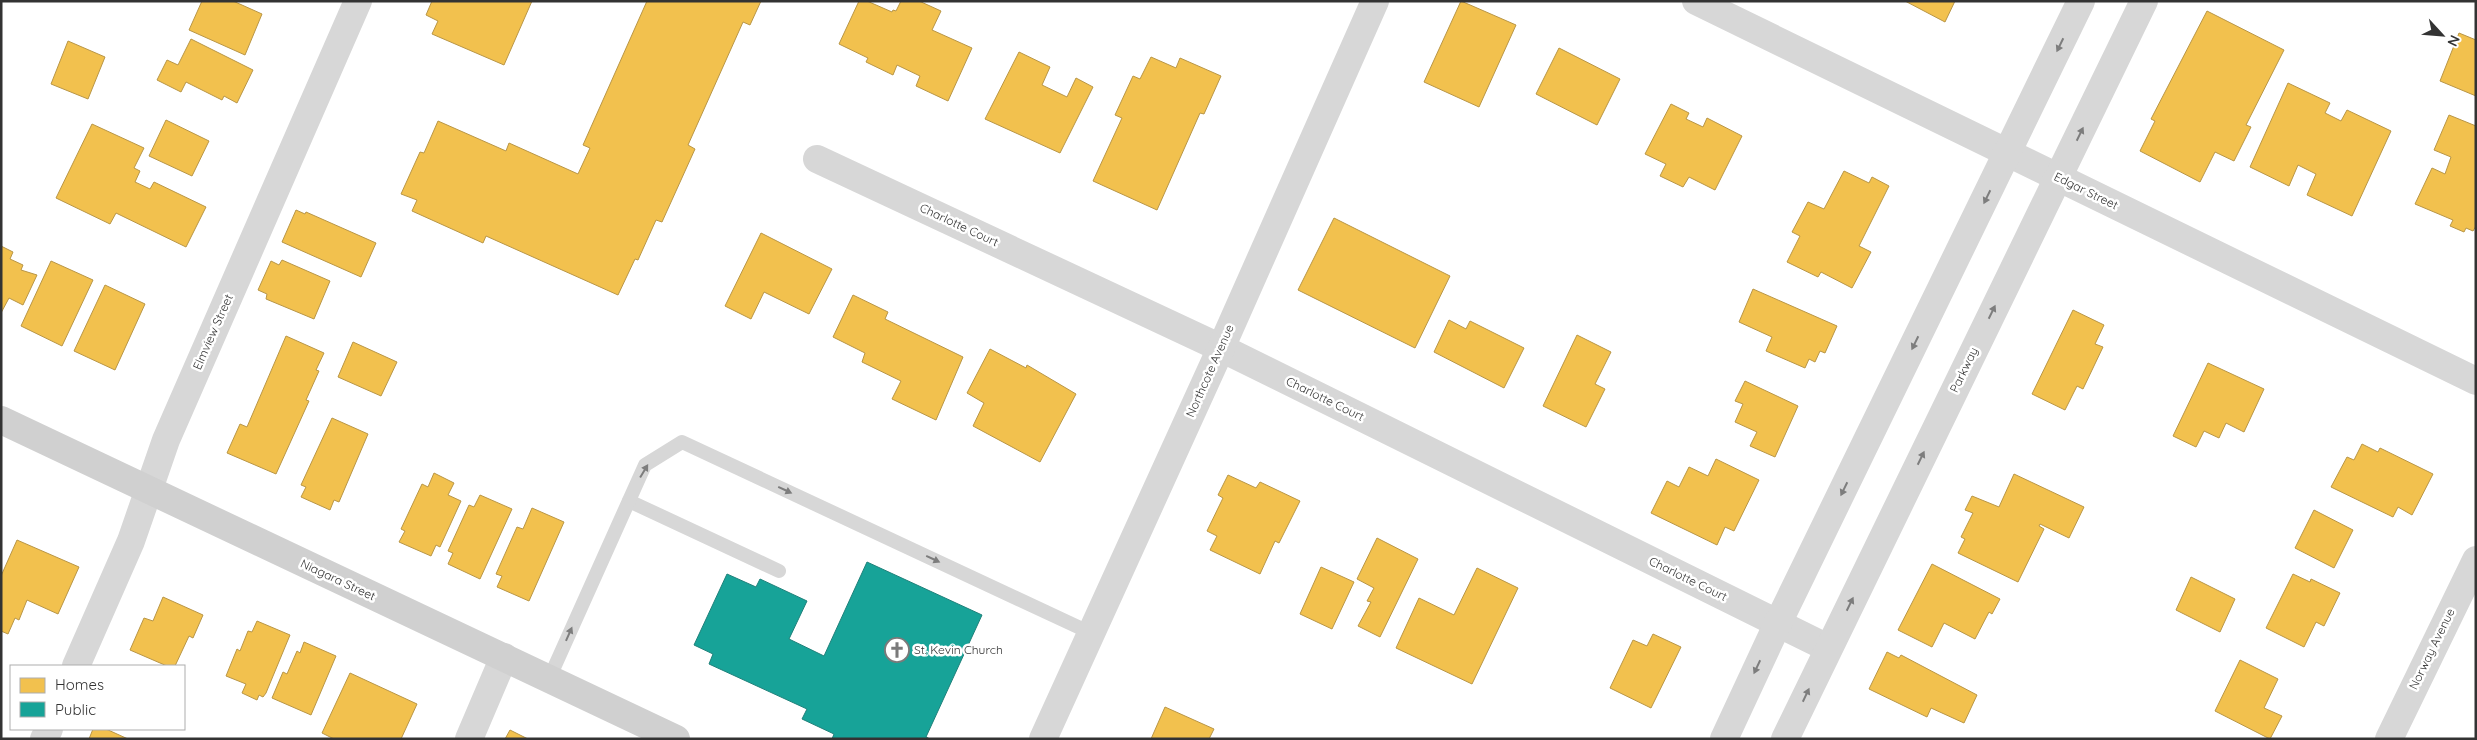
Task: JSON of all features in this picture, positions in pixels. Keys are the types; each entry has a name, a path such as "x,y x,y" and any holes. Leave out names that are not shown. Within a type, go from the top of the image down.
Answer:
{"main road":[{"name":"Niagara Street","path":"1,420 676,739"}],"street":[{"name":"Elmview Street","path":"76,665 131,541 166,440 358,1"},
{"name":"Northcote Avenue","path":"1043,739 1221,348 1374,1"},
{"name":"Edgar Street","path":"1696,1 2476,381"},
{"path":"1724,739 1778,623 2081,1"},
{"name":"Parkway","path":"1785,739 2144,1"},
{"name":"Charlotte Court","path":"817,158 1221,348 1828,648"},
{"name":"Norway Avenue","path":"2389,739 2476,560"},
{"path":"469,739 504,657"}],"lane":[{"path":"549,679 645,465 682,442 1091,633"},
{"path":"629,501 780,571"}],"building: Homes":[{"path":"202,1 233,1 262,14 245,55 189,30"},
{"path":"432,1 532,1 504,65 432,34 438,21 426,15"},
{"path":"647,1 761,1 750,25 743,22 688,145 695,149 662,222 656,220 638,260 635,259 618,295 486,236 483,243 412,211 417,200 401,194 420,152 424,153 438,121 506,151 509,143 578,174 590,148 583,145"},
{"path":"859,1 867,1 892,12 893,10 896,11 901,1 919,1 941,11 932,30 972,48 948,101 916,86 920,76 897,65 893,75 866,62 868,58 839,44"},
{"path":"1461,1 1516,25 1479,107 1424,82"},
{"path":"1905,1 1955,1 1945,22"},
{"path":"2207,11 2284,50 2246,125 2251,127 2234,161 2215,152 2200,182 2140,151 2155,121 2151,119"},
{"path":"2459,33 2476,40 2476,96 2440,81"},
{"path":"191,39 253,70 237,103 224,96 222,100 186,82 181,92 157,80 167,60 178,65"},
{"path":"68,41 105,57 88,99 51,84"},
{"path":"1559,48 1620,79 1597,125 1536,94"},
{"path":"1019,52 1050,67 1042,85 1067,97 1076,78 1093,87 1060,153 985,119"},
{"path":"1151,57 1176,68 1180,58 1221,76 1204,114 1200,113 1157,210 1093,181 1122,118 1115,115 1133,76 1140,79"},
{"path":"2288,83 2330,103 2325,113 2341,121 2347,110 2391,131 2352,216 2307,195 2316,174 2298,165 2289,186 2250,167"},
{"path":"1671,104 1689,113 1686,119 1703,127 1707,118 1742,136 1715,190 1689,177 1683,187 1660,176 1666,164 1645,154"},
{"path":"2449,115 2476,126 2476,226 2473,231 2466,228 2464,232 2450,226 2453,220 2415,204 2432,168 2445,174 2451,157 2434,150"},
{"path":"166,120 209,141 192,176 149,156"},
{"path":"92,124 144,148 134,168 140,171 135,182 150,189 154,182 206,207 186,247 116,213 110,224 56,198"},
{"path":"1844,171 1869,183 1872,177 1889,186 1859,246 1871,252 1852,288 1821,272 1818,277 1787,262 1800,236 1792,232 1808,202 1824,209"},
{"path":"296,210 305,214 306,212 376,243 361,277 282,242"},
{"path":"1334,218 1450,276 1415,348 1298,290"},
{"path":"761,233 832,269 809,314 764,292 751,319 725,306"},
{"path":"1,246 13,252 10,259 23,265 21,270 37,275 23,305 9,298 1,313"},
{"path":"282,260 330,281 314,319 266,299 267,294 258,290 271,261 279,265"},
{"path":"51,261 93,280 62,346 21,326"},
{"path":"105,285 145,304 115,370 74,351"},
{"path":"1753,289 1837,326 1825,353 1820,351 1815,362 1809,359 1805,368 1766,351 1772,337 1739,322"},
{"path":"853,295 888,312 885,319 963,357 936,420 892,399 901,381 862,362 865,353 833,337"},
{"path":"2073,310 2104,325 2095,344 2103,347 2083,389 2077,386 2065,410 2032,394"},
{"path":"1449,320 1466,329 1470,321 1524,348 1504,388 1434,352"},
{"path":"1577,335 1611,352 1595,384 1605,389 1586,427 1543,406"},
{"path":"286,336 324,353 316,370 319,371 306,400 309,401 276,474 227,453 240,424 247,427"},
{"path":"353,342 397,362 381,396 338,377"},
{"path":"990,349 1026,368 1027,365 1076,394 1040,462 973,426 984,403 967,393"},
{"path":"2208,363 2264,389 2244,432 2226,423 2219,438 2204,431 2196,447 2173,436"},
{"path":"1745,381 1798,406 1775,457 1750,446 1757,432 1735,422 1743,404 1735,401"},
{"path":"332,418 368,434 339,502 334,500 330,510 301,497 306,487 301,485"},
{"path":"2362,444 2378,452 2380,448 2433,474 2412,515 2398,507 2393,517 2331,487 2347,457 2354,460"},
{"path":"1716,459 1759,480 1734,531 1725,527 1717,545 1651,513 1667,481 1679,487 1689,467 1708,476"},
{"path":"434,473 454,483 448,495 461,501 440,547 436,545 431,556 399,542 405,531 401,529 422,484 428,487"},
{"path":"2014,474 2084,507 2069,538 2040,524 2039,526 2044,529 2018,582 1958,553 1965,539 1961,537 1973,513 1965,510 1972,496 1999,507"},
{"path":"1228,475 1256,488 1260,482 1300,501 1279,543 1275,541 1260,574 1210,550 1217,536 1207,531 1223,498 1218,495"},
{"path":"480,495 512,509 480,579 448,564 453,553 448,551 469,505 474,507"},
{"path":"532,508 564,522 529,601 497,587 502,576 496,574 517,527 523,529"},
{"path":"2314,510 2353,530 2334,568 2295,548"},
{"path":"1377,538 1418,559 1380,637 1358,626 1371,602 1367,601 1374,588 1357,579"},
{"path":"17,540 79,567 58,614 27,600 19,620 15,618 8,634 1,631 1,576"},
{"path":"1932,564 2000,599 1992,614 1989,612 1975,639 1944,623 1932,647 1898,630"},
{"path":"1321,567 1354,582 1332,629 1300,614"},
{"path":"1477,568 1518,588 1472,684 1396,648 1419,598 1454,615"},
{"path":"2293,574 2310,582 2311,579 2340,593 2324,626 2316,622 2304,647 2266,628"},
{"path":"2191,577 2235,599 2220,632 2176,610"},
{"path":"163,597 203,615 193,638 189,636 175,665 165,665 130,650 144,618 153,621"},
{"path":"257,621 290,635 266,693 263,697 259,695 257,700 242,693 246,684 226,676 237,649 240,651 248,631 252,632"},
{"path":"1653,634 1681,647 1651,708 1610,688 1633,640 1647,646"},
{"path":"304,642 336,656 311,715 272,698 283,672 287,674 297,651 300,653"},
{"path":"1887,652 1899,658 1901,655 1977,695 1964,723 1931,708 1927,717 1869,689"},
{"path":"2240,660 2278,679 2264,708 2282,716 2270,739 2215,711"},
{"path":"350,673 417,704 401,739 334,739 322,733"},
{"path":"1165,707 1214,729 1209,739 1151,739"},
{"path":"93,730 108,730 128,739 89,739"},
{"path":"510,730 528,739 505,739"}],"building: Public":[{"name":"St. Kevin Church","path":"867,562 982,615 926,737 930,739 832,739 834,734 802,719 807,709 709,664 713,654 694,645 727,574 756,587 760,579 807,601 789,639 824,656"}],"place":[{"name":"St. Kevin Church","path":"897,650"}]}
